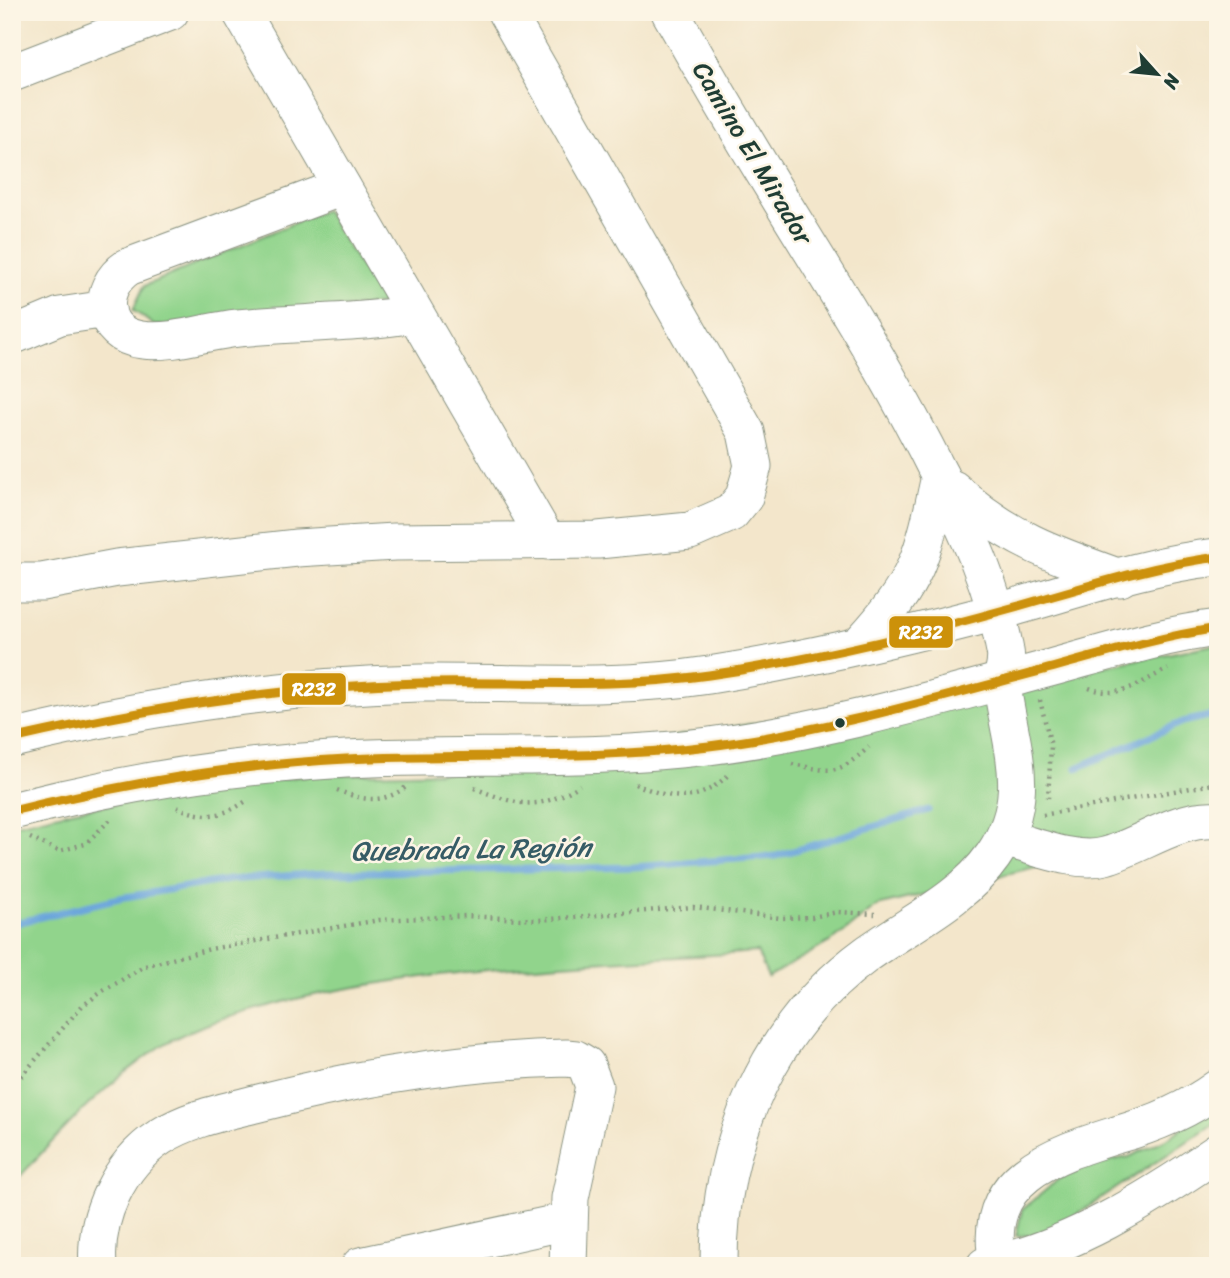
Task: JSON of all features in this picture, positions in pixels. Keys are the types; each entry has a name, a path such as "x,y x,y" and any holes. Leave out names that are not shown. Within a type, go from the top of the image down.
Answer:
{"street":[{"path":"12,73 170,12"},
{"path":"242,12 413,314 547,541"},
{"path":"12,582 42,582 142,565 297,548 394,542 646,537 690,531 719,521 731,513 744,496 752,478 753,455 746,432 506,12"},
{"name":"Camino El Mirador","path":"670,12 881,365 976,549 984,615 1006,655 1001,681 1018,770 1015,803 1004,838 978,874 840,976 811,1007 775,1054 745,1112 732,1150 722,1203 719,1266"},
{"path":"342,187 128,267 109,285 107,309 118,329 132,338 145,341 236,328 373,320 413,314"},
{"path":"12,336 60,316 107,309"},
{"path":"940,476 978,513 1012,535 1120,578"},
{"path":"861,643 889,613 915,574 928,534 940,476"},
{"path":"12,739 128,712 226,697 421,683 527,685 671,680 711,674 984,615 1164,564 1218,557"},
{"path":"12,811 160,780 240,768 356,759 618,755 713,745 803,729 1153,641 1218,628"},
{"path":"1004,838 1084,858 1103,856 1189,822 1218,820"},
{"path":"98,1266 101,1225 114,1188 132,1163 161,1137 210,1116 289,1095 398,1073 566,1058 580,1060 590,1071 594,1086 573,1176 568,1221 568,1266"},
{"path":"1218,1088 1174,1113 1068,1149 1032,1170 1010,1193 997,1219 991,1265 1036,1252 1100,1222 1160,1189 1218,1152"},
{"path":"360,1266 568,1221"}],"path":[{"path":"1038,691 1051,746 1052,781 1045,816 1218,783"},
{"path":"12,1087 82,1006 103,990 145,965 210,949 379,920 467,916 539,920 661,908 693,907 781,918 866,912 916,921"}],"green space":[{"path":"325,210 384,304 155,326 133,310 144,286"},
{"path":"1218,644 1218,822 877,906 835,939 768,977 757,952 518,967 400,980 283,1002 237,1014 176,1038 142,1060 83,1110 12,1185 12,825 76,810 310,775 454,772 1085,670"},
{"path":"1218,1101 1218,1121 1047,1234 1016,1236 1022,1210 1072,1168 1129,1157 1170,1137"}],"waterway":[{"name":"Quebrada La Región","path":"1077,768 1183,722 1218,714"},
{"name":"Quebrada La Región","path":"12,924 119,898 228,880 324,873 633,867 776,856 928,810"}],"transit line":[{"name":"R232","path":"12,739 164,708 317,689 420,683 637,682 709,675 863,646 1141,572 1218,557"},
{"name":"R232","path":"12,811 136,784 262,766 391,757 618,754 752,740 878,714 1131,646 1218,628"}]}
